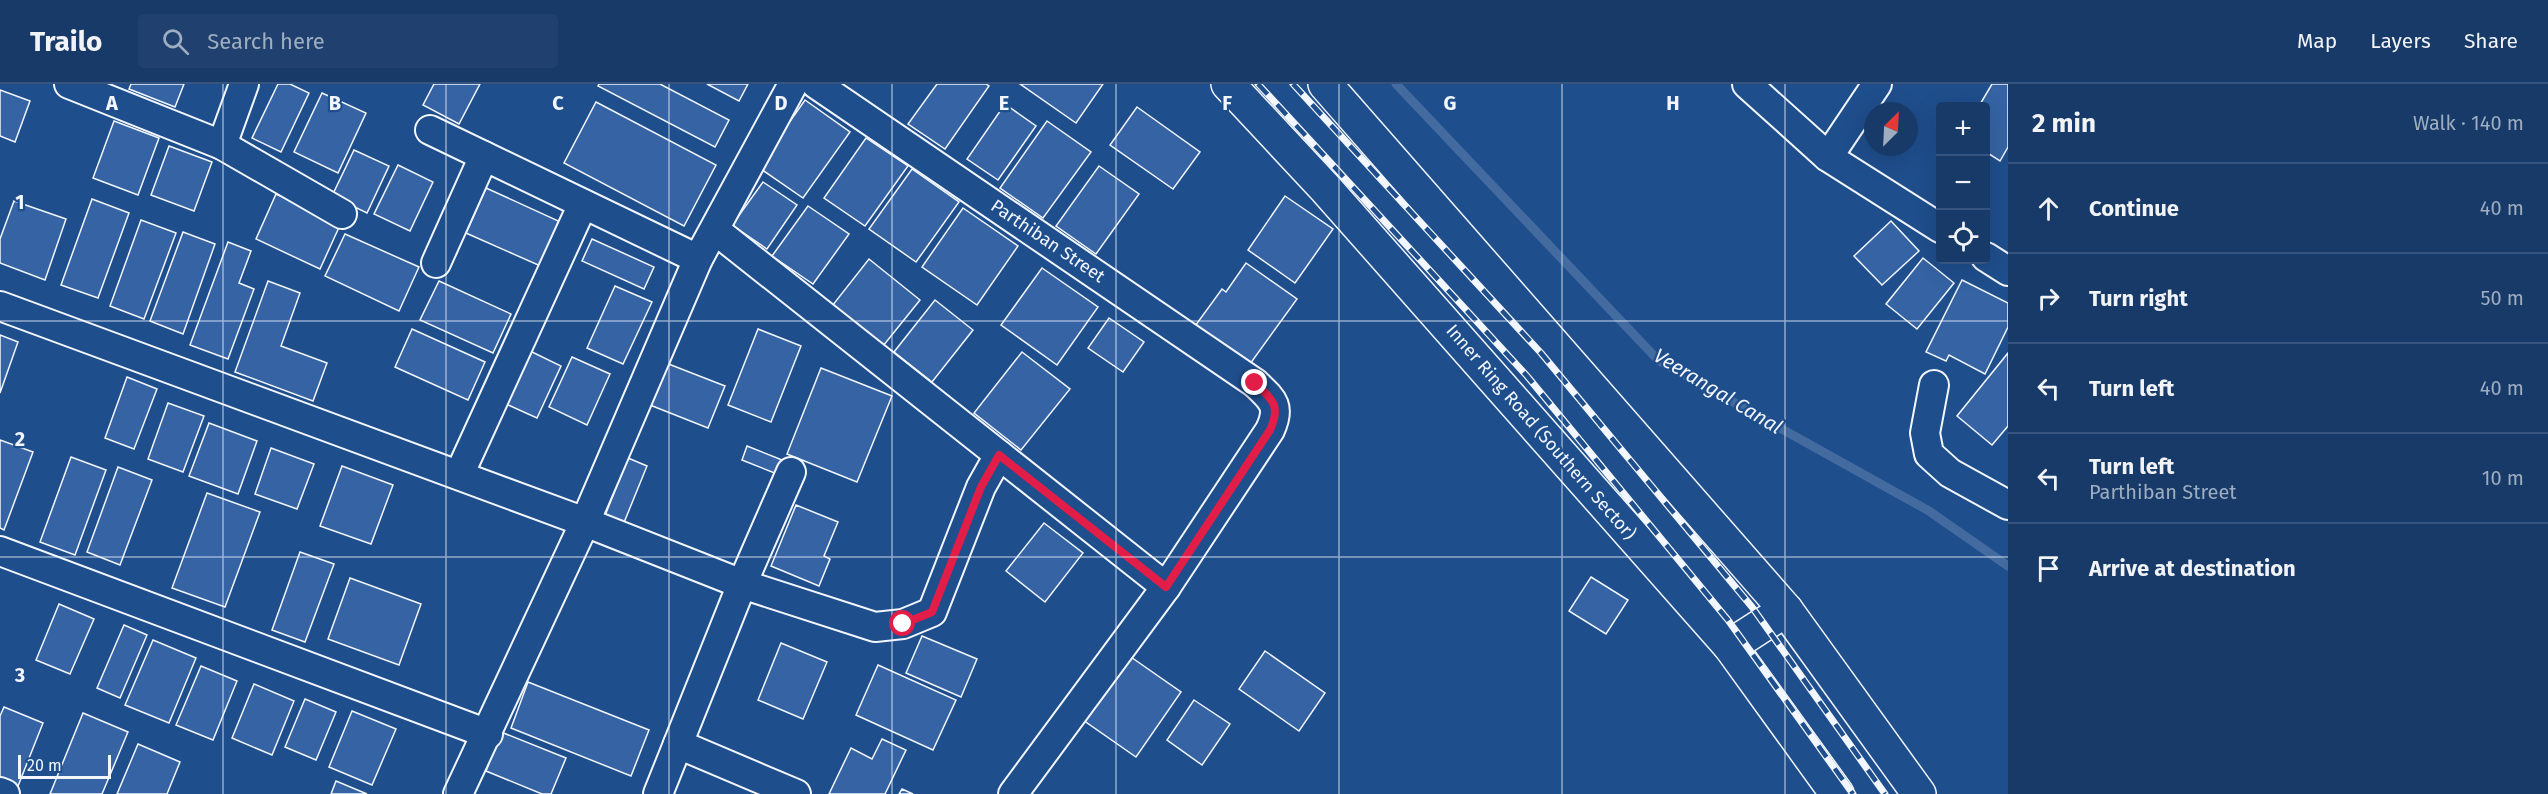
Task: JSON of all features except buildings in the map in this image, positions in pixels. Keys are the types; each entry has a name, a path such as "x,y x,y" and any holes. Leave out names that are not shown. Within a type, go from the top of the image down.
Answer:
{"main road":[{"name":"Inner Ring Road (Southern Sector)","path":"1228,84 1326,189 1730,646 1837,794"},
{"path":"1325,84 1786,610 1919,794"},
{"path":"1730,646 1786,610"}],"street":[{"path":"69,84 222,145 342,214"},
{"path":"222,145 244,84"},
{"path":"458,794 585,522 698,259 793,84"},
{"name":"Parthiban Street","path":"816,84 1255,383 1275,404 1276,417 1270,430 1166,587"},
{"path":"1747,84 1828,157 1936,225"},
{"path":"1828,157 1876,84"},
{"path":"430,130 698,259"},
{"path":"436,263 484,156"},
{"path":"459,475 583,204"},
{"path":"715,230 1166,587 1013,794"},
{"path":"1990,260 2008,271"},
{"path":"0,306 585,522 742,584 875,627 903,624 932,612 981,487 999,455"},
{"path":"1934,385 1925,434 1929,454 1950,472 2008,505"},
{"path":"658,794 742,584 791,472"},
{"path":"0,551 488,734"},
{"path":"678,744 796,794"},
{"path":"0,792 5,794"}],"waterway":[{"name":"Veerangal Canal","path":"1396,84 1658,360 1929,511 2008,566"}],"railway":[{"path":"1258,84 1527,376 1728,620 1853,794"},
{"path":"1293,84 1541,353 1752,607 1885,794"}],"route":[{"path":"903,624 932,612 981,487 999,455 1166,587 1270,430 1276,417 1275,404 1255,383"}]}
